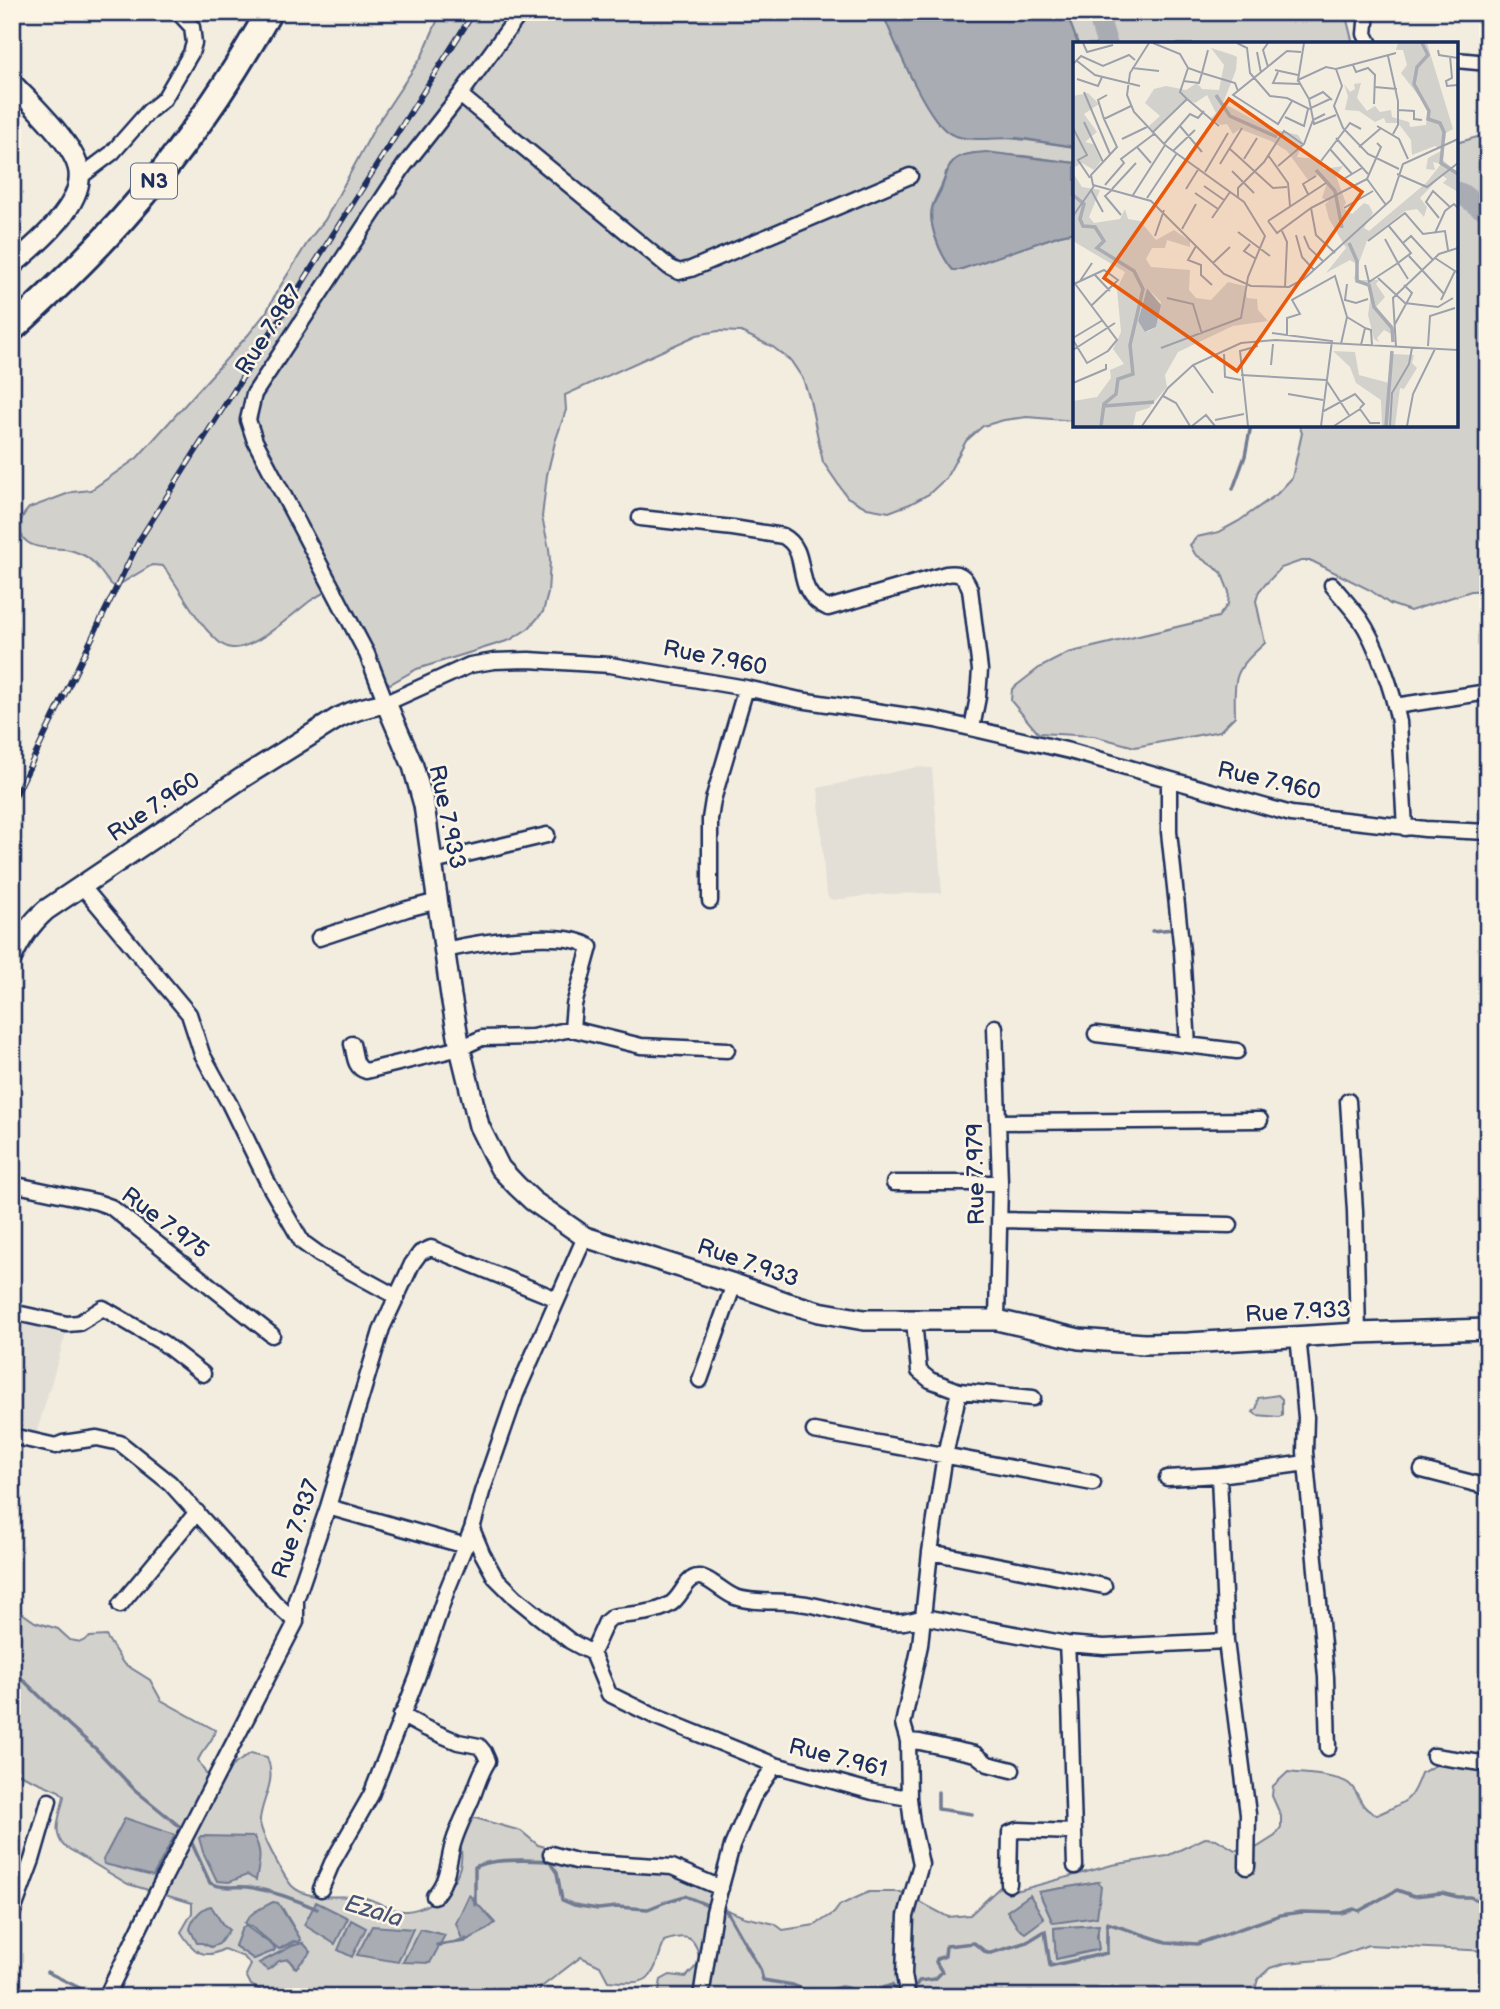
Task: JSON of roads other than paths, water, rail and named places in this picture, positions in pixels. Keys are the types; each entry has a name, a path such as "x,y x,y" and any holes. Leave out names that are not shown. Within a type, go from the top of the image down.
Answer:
{"highway":[{"name":"N3","path":"12,329 61,284 179,150 254,39 269,12"}],"street":[{"path":"80,177 112,153 149,111 164,99 191,53 195,37 192,27 178,12"},
{"name":"Rue 7.987","path":"386,703 367,654 255,441 248,420 254,394 404,166 521,12"},
{"path":"1367,12 1365,34 1369,42"},
{"path":"1458,60 1488,63"},
{"path":"12,83 69,148 80,177 73,199 56,224 12,265"},
{"path":"460,95 669,267 680,272 910,176"},
{"path":"640,518 783,536 790,540 796,549 807,591 815,602 828,608 957,573 966,579 970,589 980,670 972,728"},
{"path":"1332,585 1370,637 1395,706 1399,722 1405,828"},
{"name":"Rue 7.960","path":"12,957 32,922 46,910 242,778 338,718 367,706 386,703 470,665 506,661 610,665 800,700 936,720 1070,751 1291,814 1405,828 1488,832"},
{"path":"710,901 710,819 713,800 746,688"},
{"path":"1395,706 1488,692"},
{"name":"Rue 7.933","path":"386,703 413,766 424,805 460,1048 479,1126 500,1168 533,1201 584,1237 785,1302 864,1320 997,1320 1079,1339 1115,1342 1188,1343 1357,1333 1488,1329"},
{"path":"1169,781 1169,831 1182,952 1188,1045"},
{"path":"433,862 547,835"},
{"path":"82,886 189,1014 202,1054 269,1185 302,1242 320,1255 397,1297"},
{"path":"319,938 438,901"},
{"path":"445,950 520,939 571,939 584,942 590,947 574,1005 572,1029"},
{"name":"Rue 7.979","path":"995,1027 1000,1183 997,1320"},
{"path":"352,1044 357,1065 366,1071 460,1048 489,1037 532,1037 572,1029 641,1046 727,1049"},
{"path":"1096,1034 1237,1051"},
{"path":"1348,1101 1355,1211 1357,1333"},
{"path":"998,1122 1260,1120"},
{"path":"894,1183 1000,1183"},
{"name":"Rue 7.975","path":"12,1184 111,1207 272,1335"},
{"path":"1000,1220 1230,1225"},
{"path":"321,1889 332,1863 371,1795 466,1546 516,1394 584,1237"},
{"name":"Rue 7.937","path":"296,1622 296,1600 328,1507 382,1328 412,1264 420,1253 431,1248 557,1300"},
{"path":"700,1380 734,1284"},
{"path":"12,1311 67,1324 79,1323 103,1308 163,1343 203,1374"},
{"path":"914,1321 919,1371 930,1380 960,1391 1033,1398"},
{"path":"1298,1336 1306,1417 1306,1463 1326,1677 1328,1748"},
{"name":"Rue 7.961","path":"592,1653 609,1694 654,1716 775,1765 909,1798 908,1741 903,1724 920,1645 930,1552 945,1455 960,1391"},
{"path":"814,1431 1093,1483"},
{"name":"Rue 7.937","path":"12,1436 56,1446 97,1438 120,1443 170,1483 275,1603 296,1622"},
{"path":"1167,1478 1219,1475 1306,1463"},
{"path":"1422,1470 1488,1486"},
{"path":"1219,1475 1226,1641 1248,1814 1247,1867"},
{"path":"328,1507 466,1546"},
{"path":"120,1605 197,1512"},
{"path":"472,1529 495,1577 537,1615 592,1653 606,1622 612,1617 670,1605 680,1598 688,1582 696,1577 705,1577 717,1588 735,1597 754,1601 800,1603 887,1622 904,1622 924,1617 1067,1644 1104,1647 1226,1641"},
{"path":"930,1552 1104,1586"},
{"path":"106,1997 296,1622"},
{"path":"1067,1644 1075,1866"},
{"path":"401,1716 458,1742 479,1746 488,1761 479,1775 453,1842 448,1869 440,1889 433,1896"},
{"path":"908,1741 975,1754 988,1764 1012,1770"},
{"path":"1434,1756 1488,1764"},
{"path":"701,1997 715,1908 732,1846 753,1797 775,1765"},
{"path":"908,1997 904,1975 906,1916 921,1864 909,1798"},
{"path":"12,1914 32,1860 49,1801"},
{"path":"1009,1884 1010,1833 1018,1830 1073,1832"},
{"path":"551,1854 576,1861 672,1867 721,1888"}],"waterway":[{"path":"1097,12 1106,42"},
{"path":"1458,193 1479,207 1488,202"},
{"path":"1233,489 1245,456 1251,427"},
{"path":"1152,931 1174,929"},
{"name":"Ezala","path":"12,1669 135,1790 184,1830"},
{"path":"938,1792 938,1809 972,1814"},
{"name":"Ezala","path":"190,1839 210,1883 266,1891 317,1909"},
{"name":"Ezala","path":"475,1905 475,1867 491,1862 521,1860 549,1861 557,1873 562,1900 574,1905 598,1909 648,1909 685,1896 712,1907"},
{"path":"912,1991 919,1981 935,1979 942,1972 936,1962 945,1956 946,1946 974,1943 991,1953 1027,1942 1045,1931 1050,1966 1107,1953 1107,1923 1166,1942 1197,1944 1280,1915 1302,1912 1341,1913 1354,1909 1359,1911 1397,1890 1414,1896 1442,1893 1470,1897 1488,1907"},
{"path":"719,1910 727,1912 760,1969 763,1980 805,1990 827,1991 841,1987 873,1996 892,1985 898,1993 905,1994"},
{"name":"Ezala","path":"437,1945 466,1939"},
{"path":"47,1972 92,1994"}],"railway":[{"path":"12,803 140,539 474,12"}]}
